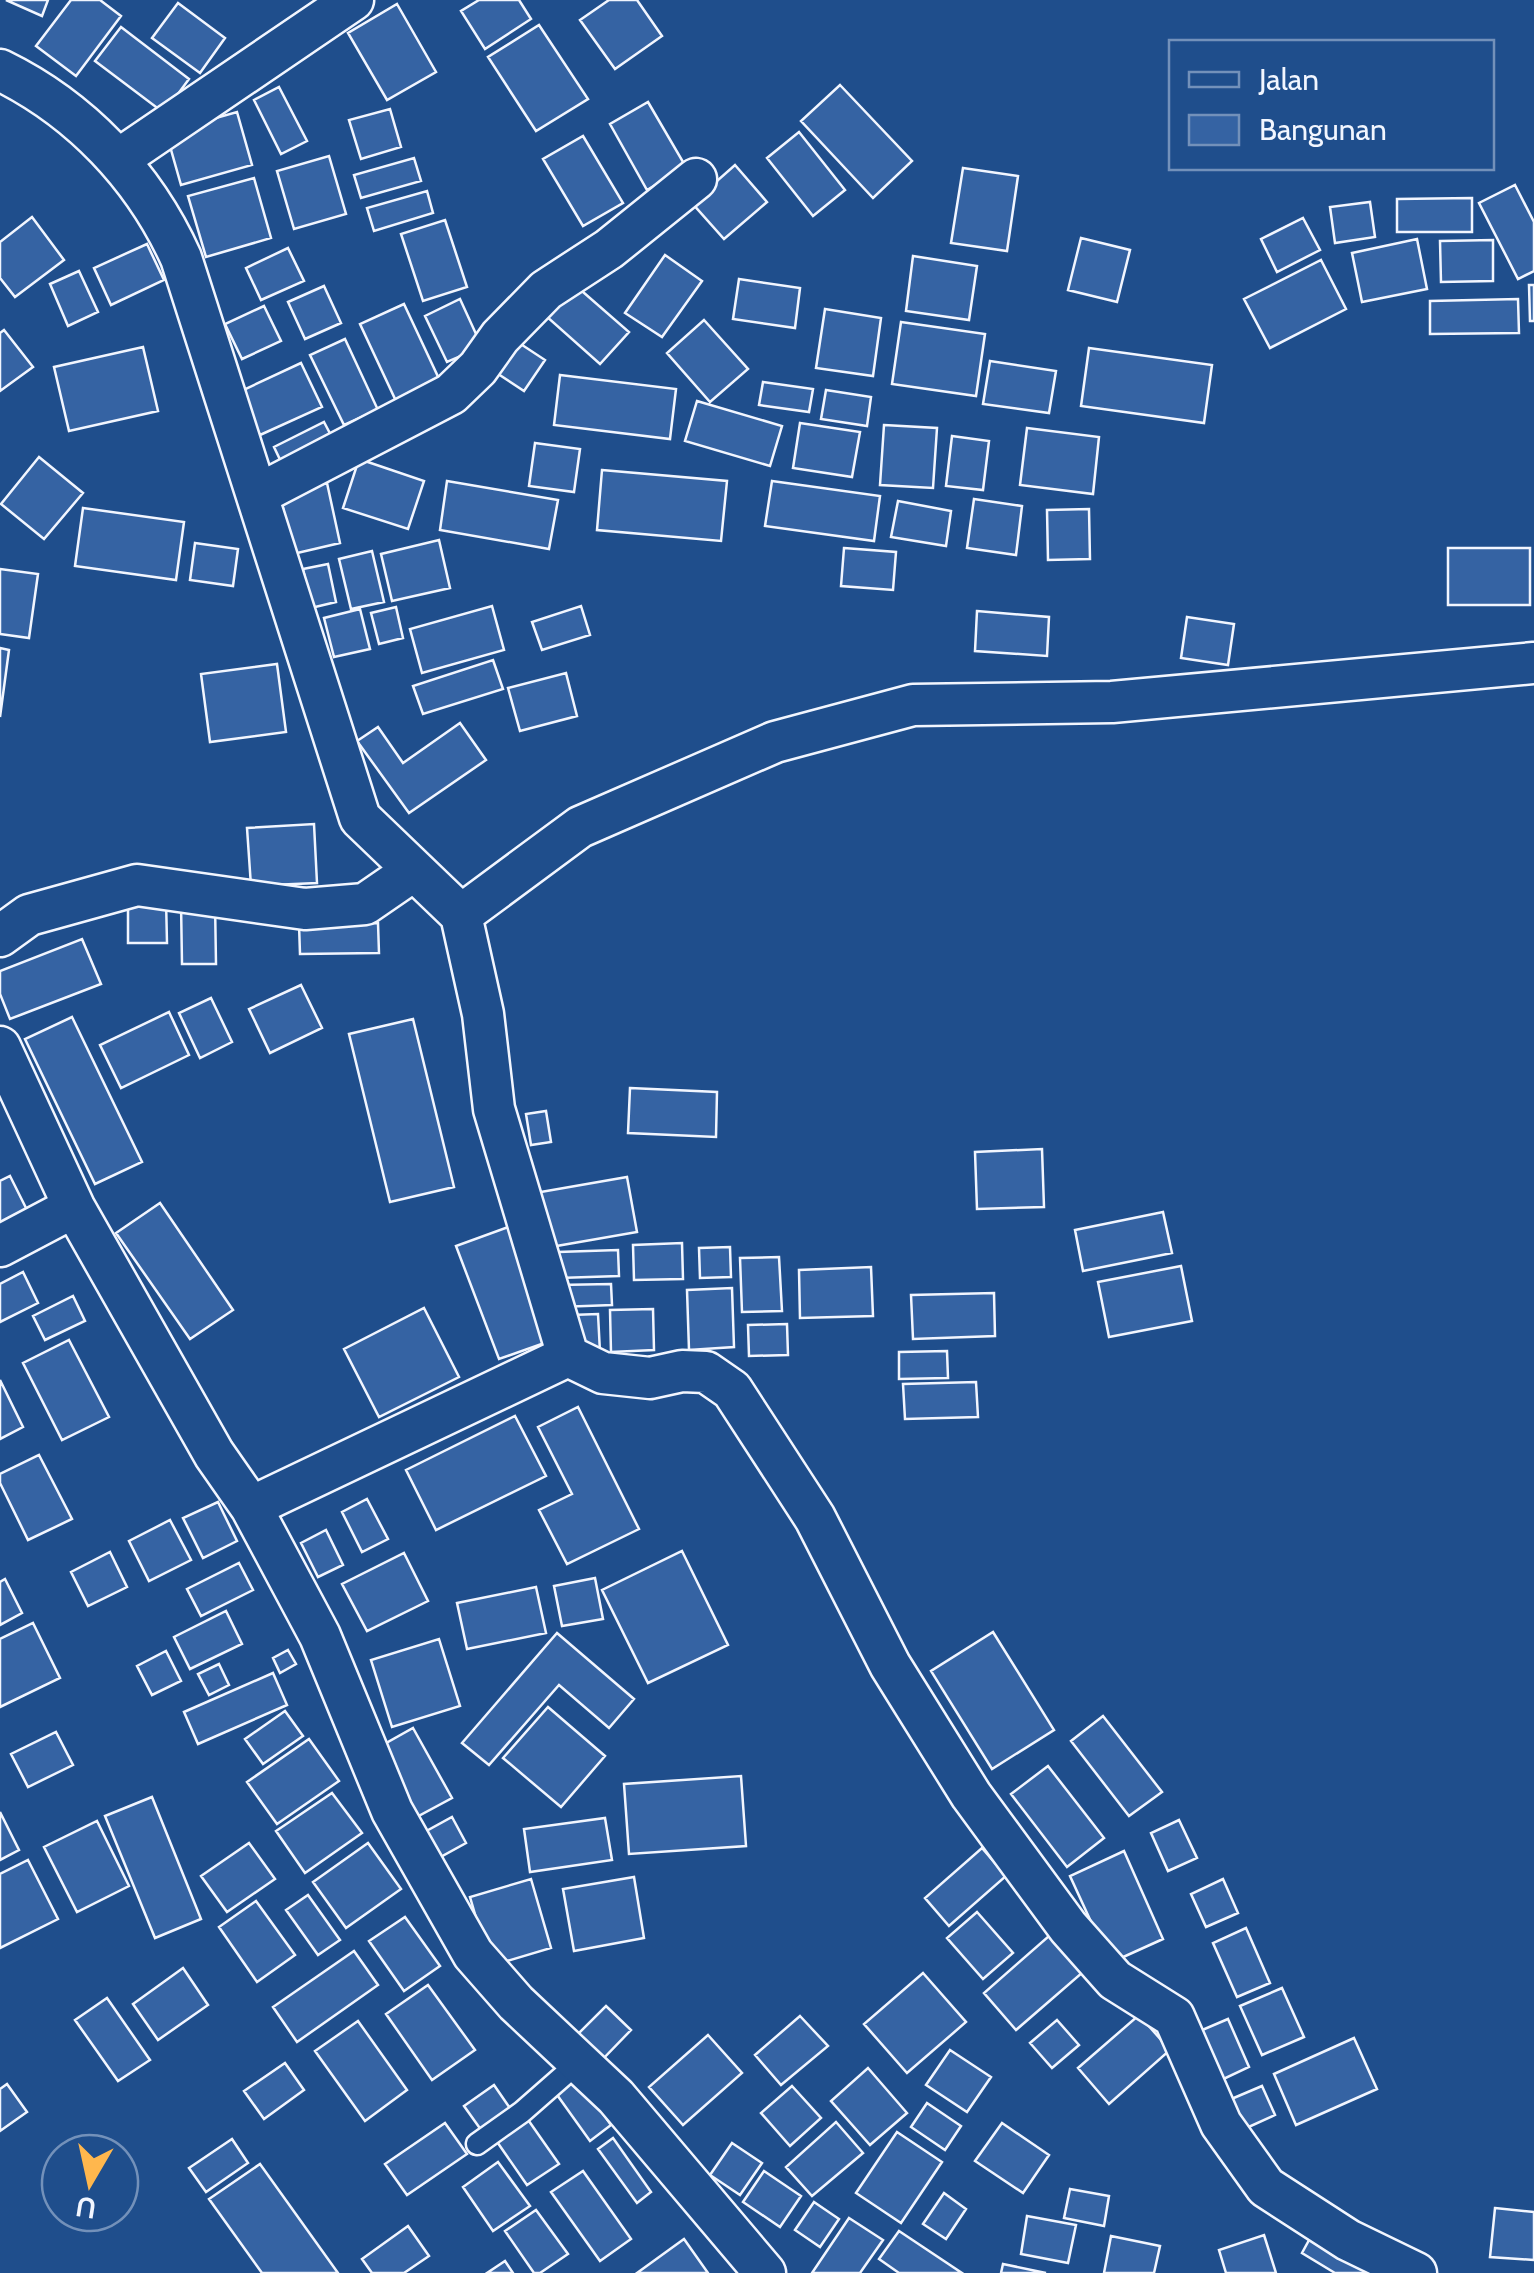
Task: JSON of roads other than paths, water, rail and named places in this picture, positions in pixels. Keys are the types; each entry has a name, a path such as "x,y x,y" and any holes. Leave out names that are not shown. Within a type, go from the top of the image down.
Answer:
{"street":[{"path":"119,159 354,0"},
{"path":"0,70 41,90 119,159 163,218 181,258 360,818 460,915 483,1014 494,1109 568,1356 602,1373 650,1378 682,1371 706,1372 732,1390 816,1518 890,1665 972,1795 1068,1927 1115,1980 1174,2017 1221,2124 1266,2186 1348,2240 1416,2273"},
{"path":"257,495 451,394 546,290 609,249 696,179"},
{"path":"460,915 580,827 775,742 913,705 1112,702 1534,662"},
{"path":"0,936 28,916 137,885 305,909 365,904 413,871"},
{"path":"0,1047 74,1207 214,1454 251,1507 320,1636 392,1812 473,1954 516,2004 616,2098 765,2273"},
{"path":"0,1246 74,1207"},
{"path":"251,1507 568,1356"}],"lane":[{"path":"476,2144 522,2112 579,2062"}]}
